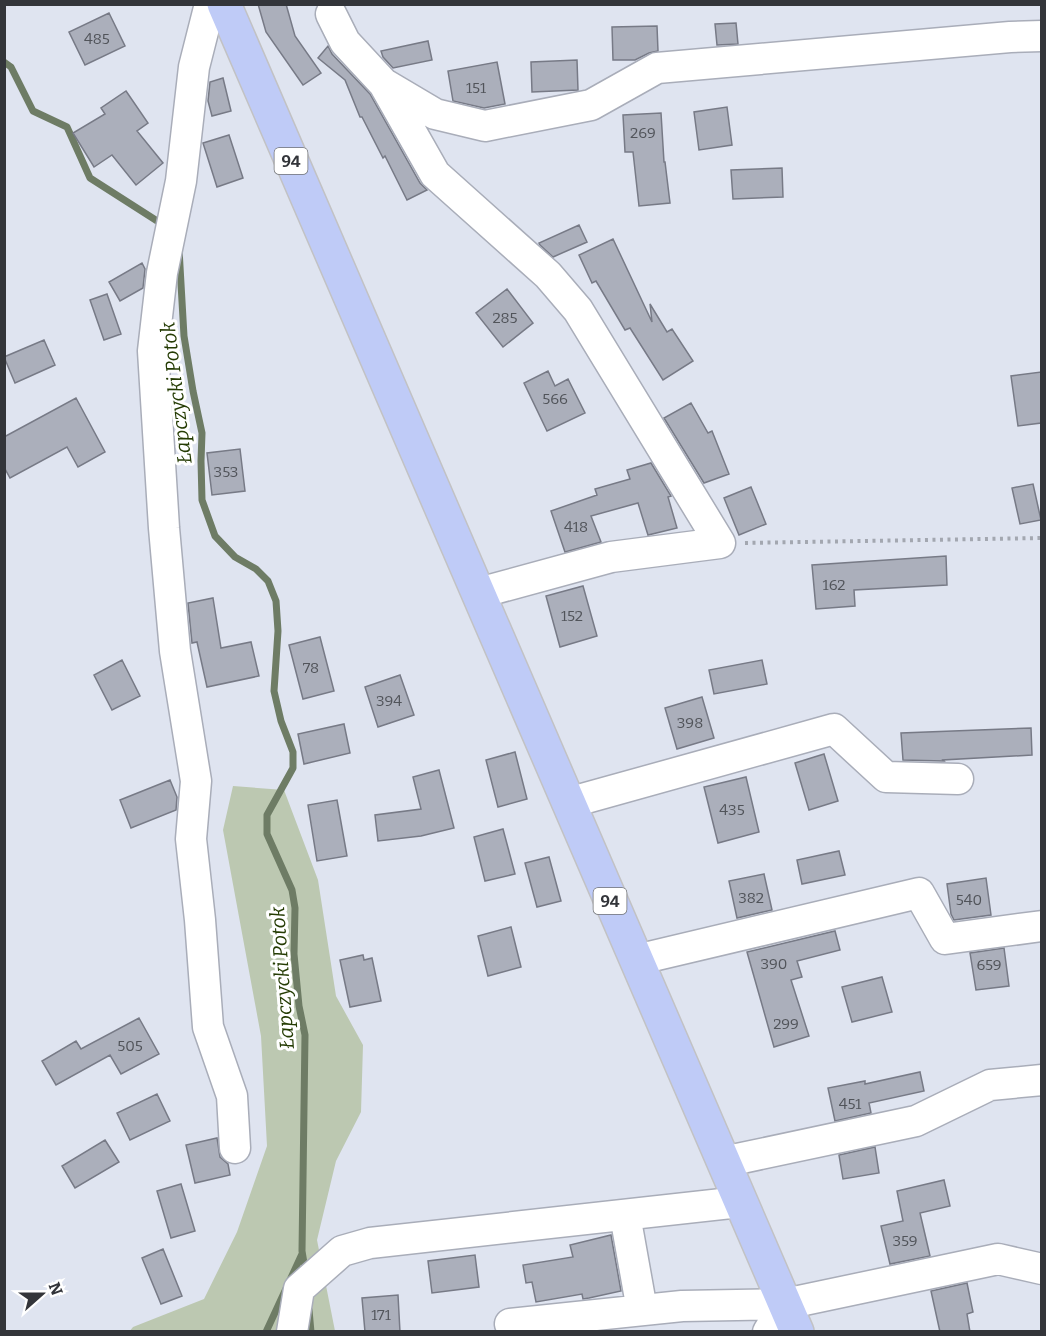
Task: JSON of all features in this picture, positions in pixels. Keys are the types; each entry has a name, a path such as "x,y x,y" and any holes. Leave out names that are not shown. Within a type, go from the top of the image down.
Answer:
{"main road":[{"name":"94","path":"224,4 791,1318"}],"street":[{"path":"210,4 194,67 181,181 162,273 153,351 164,528 175,651 195,781 191,839 208,1027 232,1096 235,1148"},
{"path":"330,8 345,42 384,84 435,174 548,275 578,310 720,543 611,557 479,593"},
{"path":"384,84 435,114 486,126 591,105 657,68 1041,36"},
{"path":"568,803 834,729 886,777 958,779"},
{"path":"636,960 919,893 945,939 1041,926"},
{"path":"723,1162 916,1121 990,1085 1041,1080"},
{"path":"291,1332 299,1289 342,1251 370,1243 740,1202"},
{"path":"625,1215 642,1310"},
{"path":"768,1332 791,1318 998,1259 1041,1269"},
{"path":"510,1324 682,1306 791,1318"}],"path":[{"path":"720,543 1041,538"}],"green space":[{"path":"233,786 284,790 318,880 336,996 363,1045 361,1112 336,1161 317,1240 335,1331 129,1332 133,1327 204,1299 237,1232 267,1146 261,1036 223,830"}],"building":[{"path":"258,4 286,4 295,36 321,73 303,85 266,32"},
{"path":"109,13 125,46 85,65 69,32"},
{"path":"736,23 738,44 717,45 715,24"},
{"path":"657,26 658,51 635,60 613,60 612,27"},
{"path":"428,41 432,60 393,68 383,57 381,51"},
{"path":"328,46 332,54 370,94 420,183 427,190 407,200 385,156 383,158 360,117 345,80 318,58"},
{"path":"577,60 578,90 532,92 531,62"},
{"path":"497,62 505,104 484,108 453,101 448,71"},
{"path":"223,78 231,111 212,116 208,101 210,82"},
{"path":"126,91 148,123 137,131 163,163 136,185 112,155 94,167 73,133 105,114 101,108"},
{"path":"727,107 732,145 699,150 694,112"},
{"path":"661,113 664,162 670,203 639,206 633,152 625,152 623,115"},
{"path":"229,135 243,178 217,187 203,143"},
{"path":"782,168 783,197 733,199 731,170"},
{"path":"579,225 587,242 553,257 539,243"},
{"path":"613,239 652,322 650,304 667,332 672,329 693,361 663,380 630,328 625,330 596,281 592,283 579,255"},
{"path":"142,263 145,269 143,288 120,301 109,282"},
{"path":"507,289 533,323 503,347 476,313"},
{"path":"107,294 121,334 104,340 90,300"},
{"path":"44,340 55,365 15,383 4,357"},
{"path":"548,371 555,386 568,379 585,413 547,431 524,383"},
{"path":"1041,372 1041,423 1018,426 1011,376"},
{"path":"76,398 105,452 78,467 67,447 10,478 4,467 4,437"},
{"path":"691,403 708,433 712,431 729,474 704,483 664,418"},
{"path":"240,449 245,491 212,495 207,453"},
{"path":"651,463 671,496 668,497 677,528 648,535 638,503 591,516 601,542 565,552 551,511 597,495 595,489 630,479 627,470"},
{"path":"1033,484 1041,520 1020,524 1012,488"},
{"path":"751,487 766,524 739,535 724,498"},
{"path":"946,556 947,585 854,590 855,606 816,609 812,565"},
{"path":"583,586 597,636 560,647 546,596"},
{"path":"213,598 221,648 251,642 259,676 207,687 197,642 192,643 188,603"},
{"path":"320,637 334,691 303,699 289,645"},
{"path":"122,660 140,696 112,710 94,675"},
{"path":"762,660 767,684 714,694 709,670"},
{"path":"400,675 414,715 378,727 365,687"},
{"path":"702,697 714,738 677,749 665,708"},
{"path":"344,724 350,753 304,764 298,734"},
{"path":"1031,728 1032,755 944,761 903,760 901,733"},
{"path":"515,752 527,799 498,807 486,760"},
{"path":"824,754 838,801 809,810 795,763"},
{"path":"439,770 454,828 421,836 378,841 375,815 421,809 413,777"},
{"path":"746,777 759,832 718,843 704,787"},
{"path":"170,780 177,797 176,810 131,828 120,800"},
{"path":"337,800 347,856 317,861 308,805"},
{"path":"503,829 515,874 485,881 474,837"},
{"path":"839,851 845,875 802,884 797,860"},
{"path":"549,857 561,901 537,907 525,863"},
{"path":"764,874 772,910 737,918 729,881"},
{"path":"986,878 991,915 954,920 947,884"},
{"path":"511,927 521,967 488,976 478,936"},
{"path":"835,931 840,950 797,961 802,977 791,980 809,1036 774,1047 747,952"},
{"path":"1004,948 1009,986 976,990 970,953"},
{"path":"363,955 364,960 372,958 381,1001 350,1007 340,960"},
{"path":"882,977 892,1012 852,1022 842,987"},
{"path":"139,1018 159,1054 121,1074 110,1055 56,1085 42,1061 76,1041 81,1049"},
{"path":"920,1072 924,1091 869,1103 871,1113 835,1121 828,1088 865,1081 865,1084"},
{"path":"157,1094 170,1121 130,1140 117,1113"},
{"path":"217,1138 220,1157 228,1164 230,1175 195,1183 186,1145"},
{"path":"105,1140 119,1162 75,1188 62,1166"},
{"path":"875,1147 879,1173 843,1179 839,1155"},
{"path":"944,1180 950,1206 920,1213 930,1256 890,1264 881,1226 903,1221 897,1191"},
{"path":"181,1184 195,1231 171,1238 157,1191"},
{"path":"611,1235 621,1291 583,1299 582,1294 536,1302 532,1282 526,1283 523,1265 573,1257 570,1245"},
{"path":"163,1249 182,1296 161,1304 142,1258"},
{"path":"475,1255 479,1287 432,1293 428,1261"},
{"path":"967,1283 973,1312 967,1314 970,1332 940,1332 931,1291"},
{"path":"398,1295 400,1332 365,1332 362,1298"}],"waterway":[{"name":"Łapczycki Potok","path":"4,62 11,67 33,111 67,127 90,178 165,226"},
{"name":"Łapczycki Potok","path":"179,249 184,336 202,433 202,500 215,536 235,557 256,569 268,581 276,601 278,631 274,691 281,721 293,752 293,768 267,815 267,834 292,890 295,908 294,954 299,1006 305,1035 302,1251 304,1263"},
{"path":"266,1332 302,1254"},
{"name":"Łapczycki Potok","path":"309,1310 311,1332"}]}
